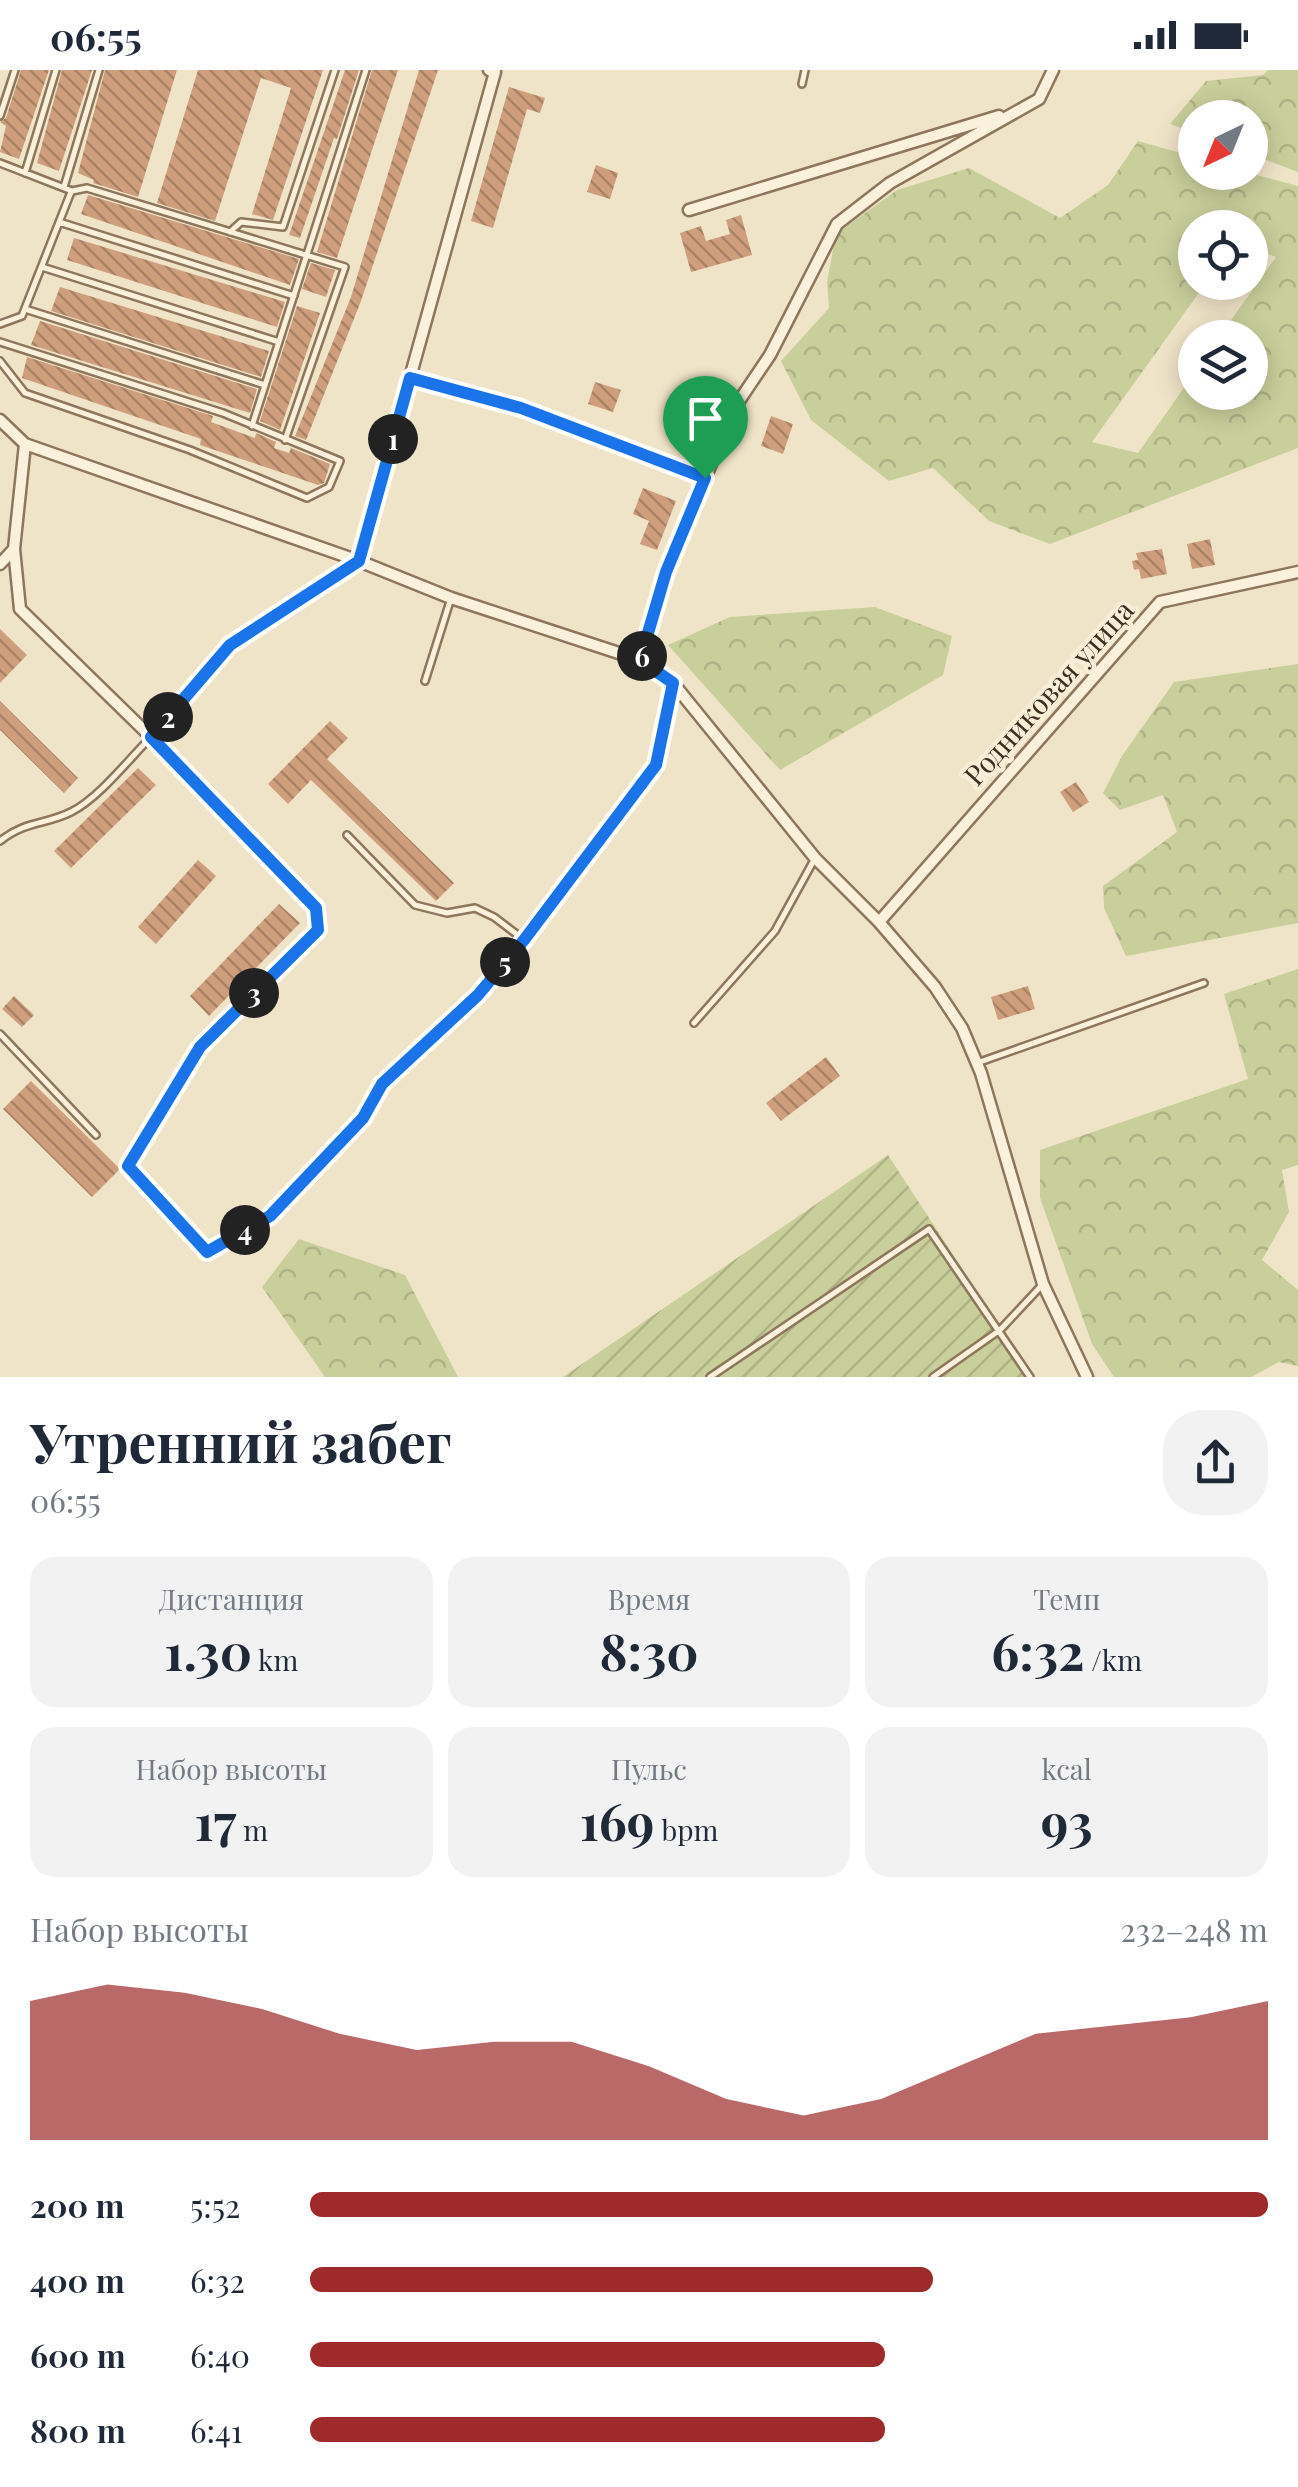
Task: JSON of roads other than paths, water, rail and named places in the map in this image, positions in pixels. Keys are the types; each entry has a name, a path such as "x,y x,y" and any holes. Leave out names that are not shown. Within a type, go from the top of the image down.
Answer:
{"street":[{"path":"359,561 496,72 489,70"},
{"path":"640,660 666,572 735,407 770,355 837,224 890,183 1039,99 1052,70"},
{"path":"690,210 1020,110"},
{"path":"410,378 521,408 705,478"},
{"path":"0,420 25,444 359,561 451,598 640,660 673,683 815,858 879,922 935,987 962,1028 977,1063 1042,1284 1087,1377"},
{"path":"25,444 14,549 20,610 151,737 316,908"},
{"path":"0,564 14,549"},
{"name":"Родниковая улица","path":"879,922 1160,602 1298,572"},
{"path":"382,1084 478,995 656,765 673,683"}],"lane":[{"path":"0,116 14,70"},
{"path":"25,173 56,70"},
{"path":"64,188 98,70"},
{"path":"230,232 242,222 283,227 334,70"},
{"path":"252,426 366,70"},
{"path":"802,84 806,70"},
{"path":"0,163 72,191 87,188 345,267 285,440"},
{"path":"0,324 22,316 72,191"},
{"path":"60,222 294,296"},
{"path":"42,267 279,342"},
{"path":"25,309 266,385"},
{"path":"0,342 223,413 340,461 328,487 307,498 173,444 26,393 0,361"},
{"path":"425,680 451,598"},
{"path":"0,841 17,828 68,814 83,805 151,737"},
{"path":"347,835 415,905 448,913 475,908 524,940"},
{"path":"694,1022 775,931 815,858"},
{"path":"316,908 318,930 200,1047 128,1166 207,1252 270,1216 363,1118 382,1084"},
{"path":"977,1063 1204,983"},
{"path":"0,1034 96,1135"},
{"path":"710,1377 929,1228 1030,1377"},
{"path":"933,1377 1000,1330 1042,1284"}]}
